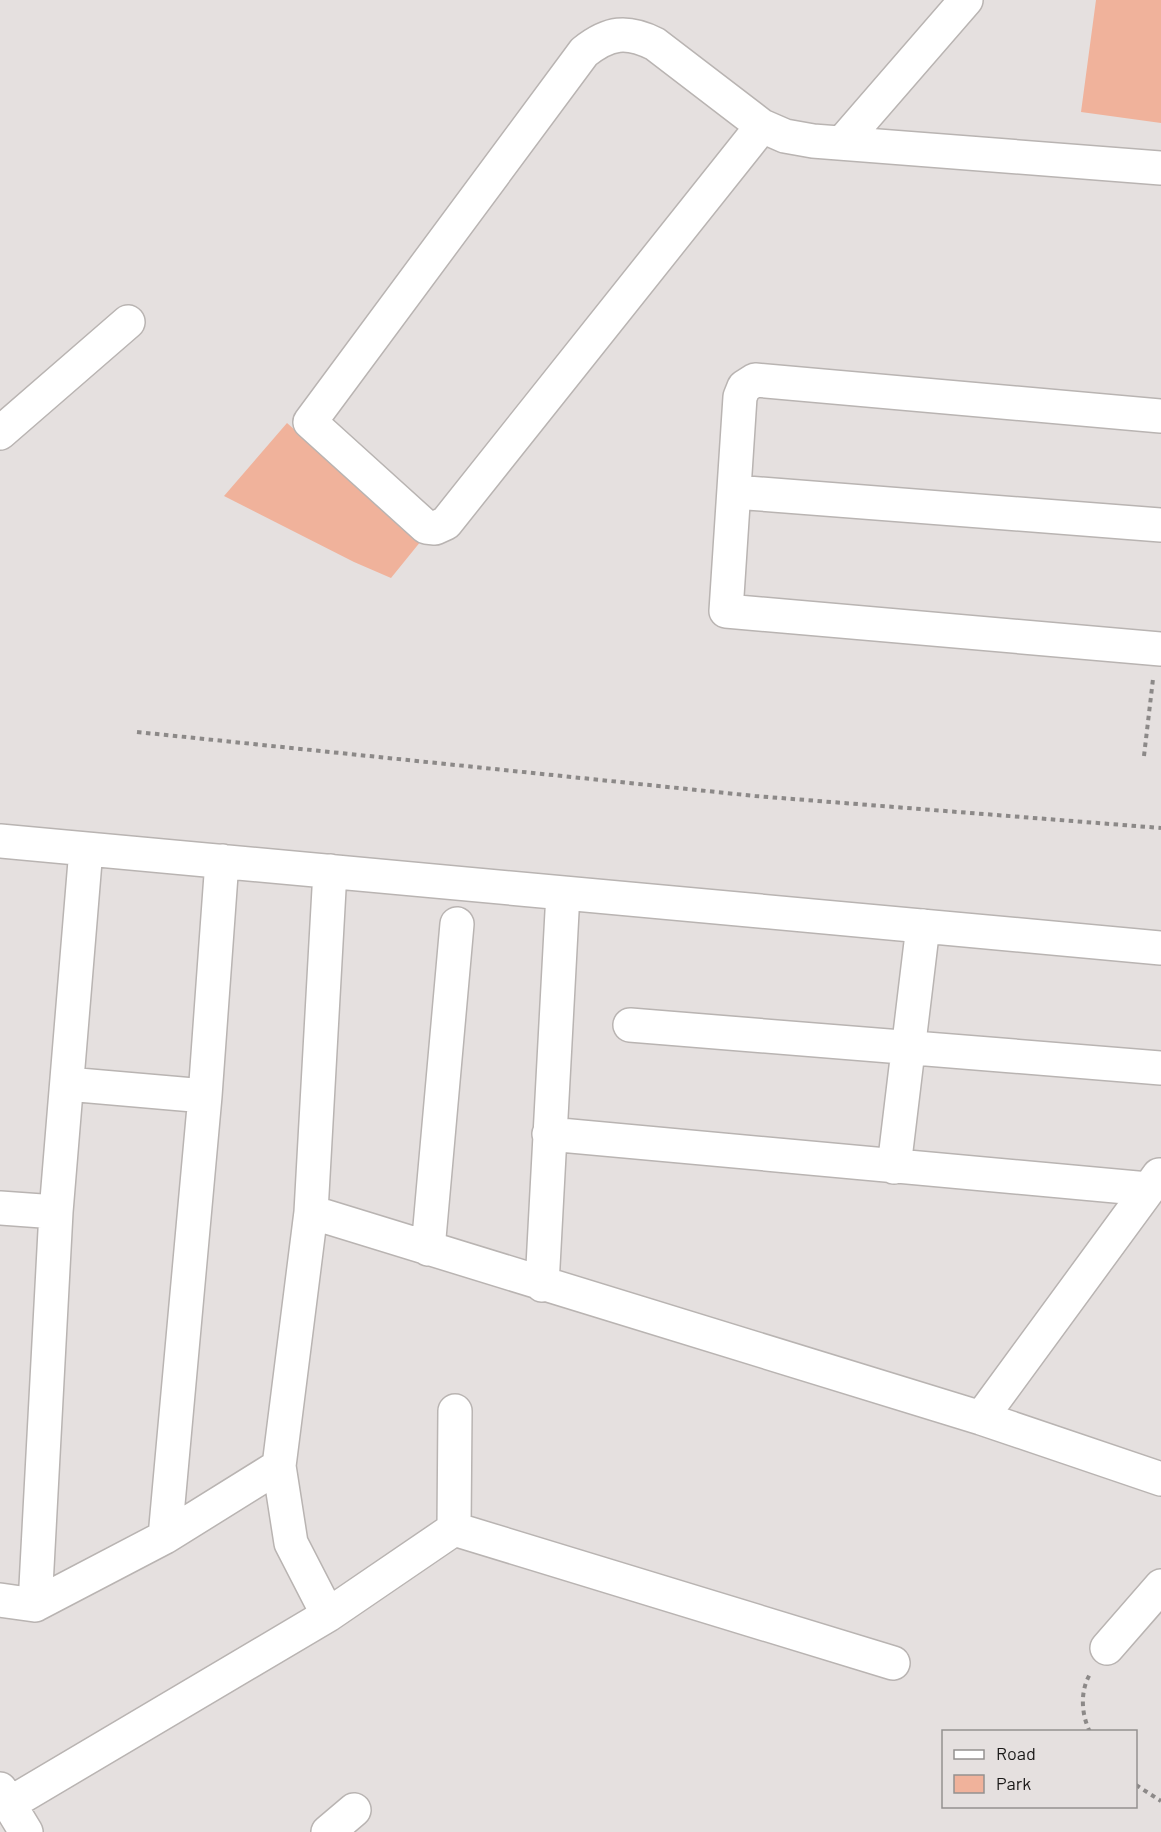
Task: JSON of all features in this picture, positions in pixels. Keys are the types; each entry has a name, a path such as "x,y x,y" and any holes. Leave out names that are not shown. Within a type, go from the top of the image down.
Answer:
{"street":[{"path":"842,143 966,0"},
{"path":"762,126 446,523 435,528 426,527 310,422 585,52 599,40 615,35 638,35 655,44 762,126 785,136 842,143 1161,168"},
{"path":"0,433 128,322"},
{"path":"1159,649 726,610 740,397 744,387 755,380 1161,416"},
{"path":"734,492 1161,525"},
{"path":"0,841 1161,948"},
{"path":"35,1605 57,1212 86,849"},
{"path":"165,1537 204,1096 222,861"},
{"path":"328,1615 291,1543 279,1466 310,1212 330,871"},
{"path":"542,1285 563,892"},
{"path":"428,1249 457,924"},
{"path":"894,1167 923,926"},
{"path":"630,1025 1161,1068"},
{"path":"67,1084 204,1096"},
{"path":"549,1134 894,1167 1154,1181"},
{"path":"981,1418 1154,1181"},
{"path":"0,1208 57,1212"},
{"path":"310,1212 981,1418 1161,1479"},
{"path":"454,1528 455,1411"},
{"path":"0,1600 35,1605 165,1537 279,1466"},
{"path":"26,1832 4,1796 328,1615 454,1528"},
{"path":"454,1528 893,1663"},
{"path":"1107,1648 1151,1598"},
{"path":"328,1832 354,1810"}],"path":[{"path":"1144,756 1159,649"},
{"path":"137,732 755,796 1161,828"},
{"path":"1090,1730 1084,1719 1084,1684 1107,1648"},
{"path":"1137,1786 1161,1801"}],"green space":[{"path":"1096,0 1161,0 1161,123 1081,112"},
{"path":"287,423 421,541 391,578 354,562 224,496"}]}
